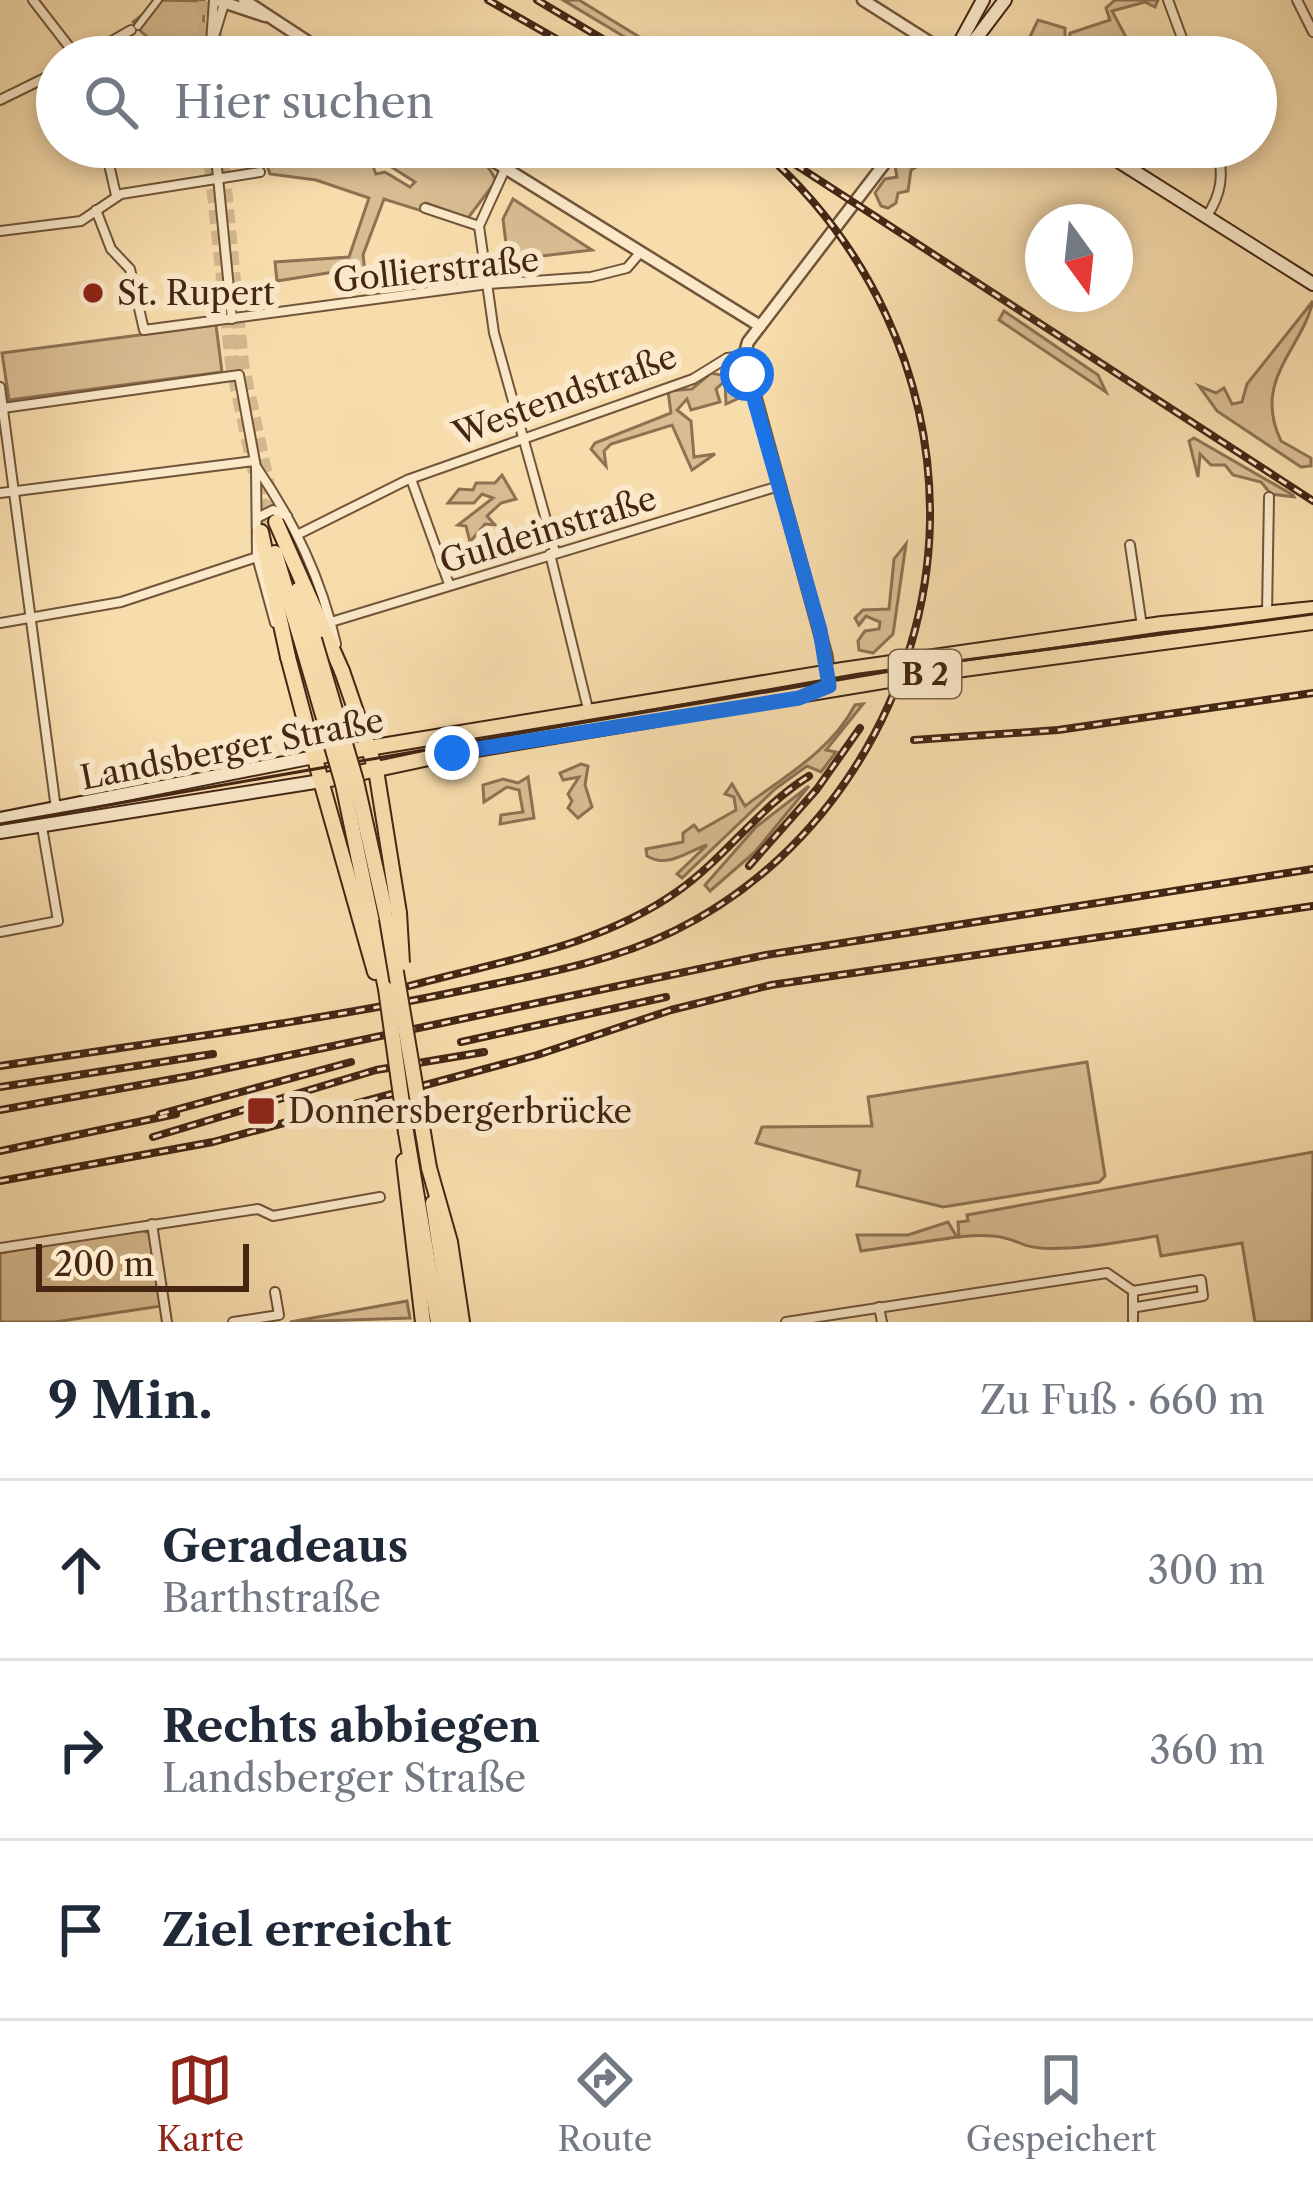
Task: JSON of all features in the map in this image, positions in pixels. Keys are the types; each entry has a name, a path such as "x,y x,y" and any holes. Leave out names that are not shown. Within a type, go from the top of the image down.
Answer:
{"main road":[{"path":"963,36 983,0"},
{"path":"975,36 1005,0"},
{"path":"1130,168 1313,284"},
{"path":"270,523 364,813 403,998 429,1168 450,1242 458,1320"},
{"path":"270,523 288,657 388,1011"},
{"path":"270,523 342,671 376,770 399,913 403,998"},
{"name":"Landsberger Straße","path":"0,819 365,748 830,673 1142,627 1313,609"},
{"name":"Landsberger Straße","path":"0,832 799,698 1313,622"},
{"path":"308,641 369,897 438,1322"},
{"path":"406,1132 408,1210 423,1321"}],"street":[{"path":"33,0 63,36"},
{"path":"119,36 134,28 158,0"},
{"path":"244,0 298,36"},
{"path":"863,0 923,36"},
{"path":"1168,0 1181,36"},
{"path":"1297,0 1313,32"},
{"path":"213,36 220,1 268,17"},
{"path":"0,100 36,82"},
{"path":"110,168 116,195"},
{"path":"218,168 232,319"},
{"path":"830,673 744,356 760,326 881,168"},
{"path":"1207,216 1220,195 1221,168"},
{"path":"589,715 525,439 494,333 479,226 505,169 636,258 760,326"},
{"path":"0,231 77,222 116,195 260,172"},
{"path":"425,208 479,226"},
{"name":"Gollierstraße","path":"96,210 111,249 130,269 139,327 488,284 591,277 636,258"},
{"name":"Westendstraße","path":"299,534 411,478 744,356"},
{"path":"3,408 239,375 255,464 255,493 270,523 299,534 331,622 342,671"},
{"path":"0,387 56,810"},
{"path":"255,464 269,487 270,523 257,557 288,657"},
{"path":"0,493 255,464"},
{"path":"411,478 449,584"},
{"name":"Guldeinstraße","path":"331,622 779,486"},
{"path":"255,493 269,487"},
{"path":"1267,613 1269,497"},
{"path":"1130,544 1144,645"},
{"path":"0,622 121,602 257,557"},
{"name":"Landsberger Straße","path":"799,698 828,687 830,673"},
{"path":"0,932 58,921 42,825"},
{"path":"0,1248 258,1209 273,1216 380,1197"},
{"path":"152,1224 166,1322"},
{"path":"786,1322 1102,1274 1120,1277 1133,1291 1137,1306 1133,1322"},
{"path":"1133,1291 1201,1280 1203,1296 1137,1306"},
{"path":"233,1322 278,1315 275,1292"},
{"path":"879,1307 882,1322"}],"shaded area":[{"path":"161,0 204,1 203,36 146,36 133,22"},
{"path":"563,0 579,0 638,36 623,36"},
{"path":"1115,0 1158,0 1155,7 1145,2 1112,11 1125,36 1070,36 1110,20 1106,8"},
{"path":"1038,20 1065,28 1065,36 1030,36"},
{"path":"268,168 374,168 376,174 385,172 410,187 415,182 393,168 488,168 496,181 468,218 426,203 422,211 384,199 363,255 367,289 358,291 355,281 337,283 334,272 277,281 275,262 349,257 369,198 316,180 270,174"},
{"path":"895,168 915,168 908,191 898,193 896,203 888,208 881,206 875,193 885,179 897,177"},
{"path":"513,199 592,250 508,260 503,219"},
{"path":"1313,301 1275,383 1272,400 1281,441 1311,458 1311,466 1301,467 1217,411 1199,386 1216,393 1224,388 1232,404 1242,402 1247,384"},
{"path":"1004,311 1098,375 1106,392 999,320"},
{"path":"216,325 222,372 9,400 2,353"},
{"path":"732,362 746,395 726,404 725,381 716,389 720,402 691,410 687,399 677,410 691,421 694,457 715,454 692,470 672,425 611,444 604,451 606,466 591,449 595,443 671,413 668,391 692,389 711,373 725,376 725,364"},
{"path":"1194,438 1294,497 1271,494 1261,482 1233,475 1225,465 1211,465 1200,454 1198,477 1189,441"},
{"path":"502,475 516,499 501,503 487,516 495,525 485,524 470,542 466,526 458,525 493,498 482,494 474,503 448,503 459,489 495,483"},
{"path":"906,544 893,634 873,653 859,650 858,641 865,631 879,629 880,622 866,616 859,625 855,618 863,610 889,609 894,559"},
{"path":"863,704 826,750 836,752 821,772 807,766 775,789 682,878 677,874 707,845 671,860 647,856 646,849 683,842 683,833 694,825 699,831 736,810 734,797 725,794 732,784 745,806 820,749 855,705"},
{"path":"581,764 588,766 585,785 592,807 578,818 568,808 572,801 568,794 579,777 563,780 560,773"},
{"path":"528,777 534,818 500,824 501,815 523,812 519,790 507,787 484,802 483,785 503,779 518,783"},
{"path":"809,786 755,852 710,891 705,885 756,827"},
{"path":"1087,1062 1105,1176 1099,1182 943,1207 857,1186 860,1171 756,1143 762,1127 872,1126 868,1097"},
{"path":"1313,1152 1312,1322 1255,1322 1242,1243 1161,1256 1157,1236 1050,1249 993,1236 959,1237 958,1222 968,1221 967,1215"},
{"path":"948,1222 957,1237 861,1251 857,1235 908,1235"},
{"path":"139,1229 149,1233 161,1306 55,1322 0,1322 0,1253"},
{"path":"407,1301 410,1318 290,1322"}],"tunnel":[{"path":"204,36 205,0"},
{"path":"215,26 215,36"},
{"path":"211,168 232,364 266,525"},
{"path":"223,168 242,363 276,522"}],"tram line":[{"path":"0,824 859,674 1313,614"}],"railway":[{"path":"488,0 551,36"},
{"path":"537,0 598,36"},
{"path":"0,1066 350,1012 598,960 674,931 729,899 779,859 822,813 859,762 888,706 910,646 924,584 930,521 928,467 905,364 886,315 832,225 780,168"},
{"path":"801,168 1313,501"},
{"path":"914,740 1058,730 1313,693"},
{"path":"749,866 817,789 860,728"},
{"path":"409,986 548,950 647,910 695,878 809,776"},
{"path":"0,1110 190,1076 766,955 1313,869"},
{"path":"0,1181 213,1142 537,1055 671,1010 771,985 1313,906"},
{"path":"461,1042 666,997"},
{"path":"153,1137 376,1070 484,1052"},
{"path":"0,1087 213,1054"},
{"path":"160,1114 351,1062"},
{"path":"0,1151 176,1114"}],"place":[{"name":"St. Rupert","path":"93,293"},
{"name":"Donnersbergerbrücke","path":"261,1111"}],"route":[{"path":"452,753 799,698 829,686 820,630 747,374"}]}
